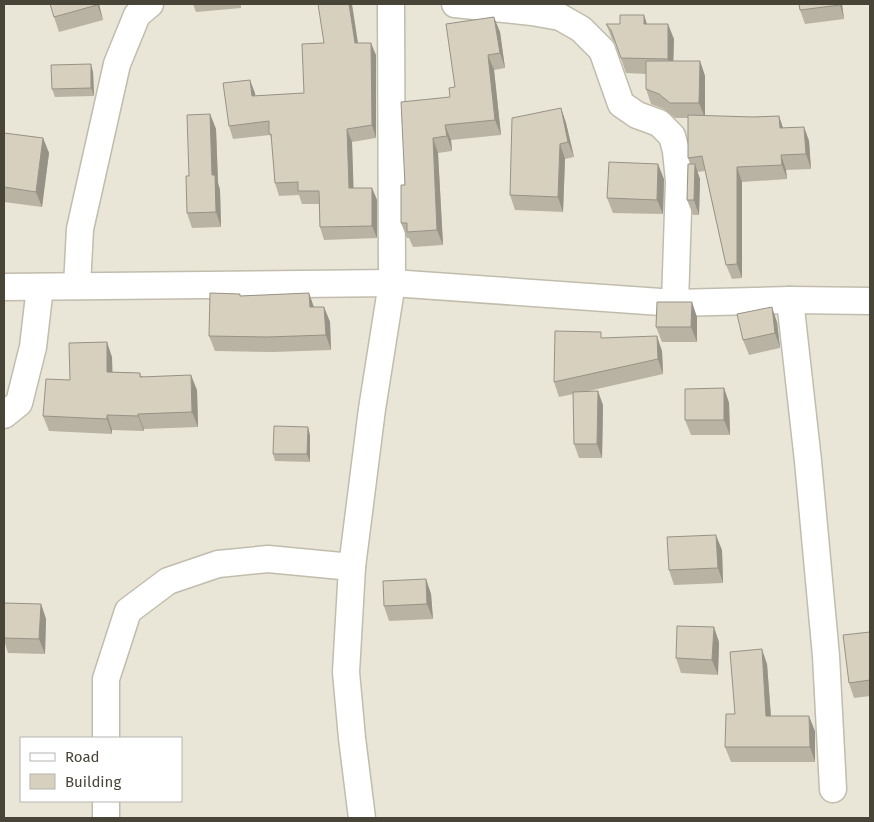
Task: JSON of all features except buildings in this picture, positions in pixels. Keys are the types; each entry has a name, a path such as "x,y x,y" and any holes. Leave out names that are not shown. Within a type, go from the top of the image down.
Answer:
{"street":[{"path":"76,286 80,229 117,64 137,14 150,4"},
{"path":"362,818 346,672 352,567 372,409 392,283 391,4"},
{"path":"455,4 532,12 560,17 581,28 602,50 621,104 636,115 659,123 672,136 676,151 679,181 675,303"},
{"path":"4,287 392,283 675,303 790,300 870,301"},
{"path":"4,415 19,403 33,347 40,286"},
{"path":"790,300 808,461 826,656 833,790"},
{"path":"106,737 106,678 128,611 168,581 218,564 268,559 352,567"},
{"path":"106,802 106,818"}],"shaded area":[{"path":"4,4 870,4 870,818 4,818"}]}
